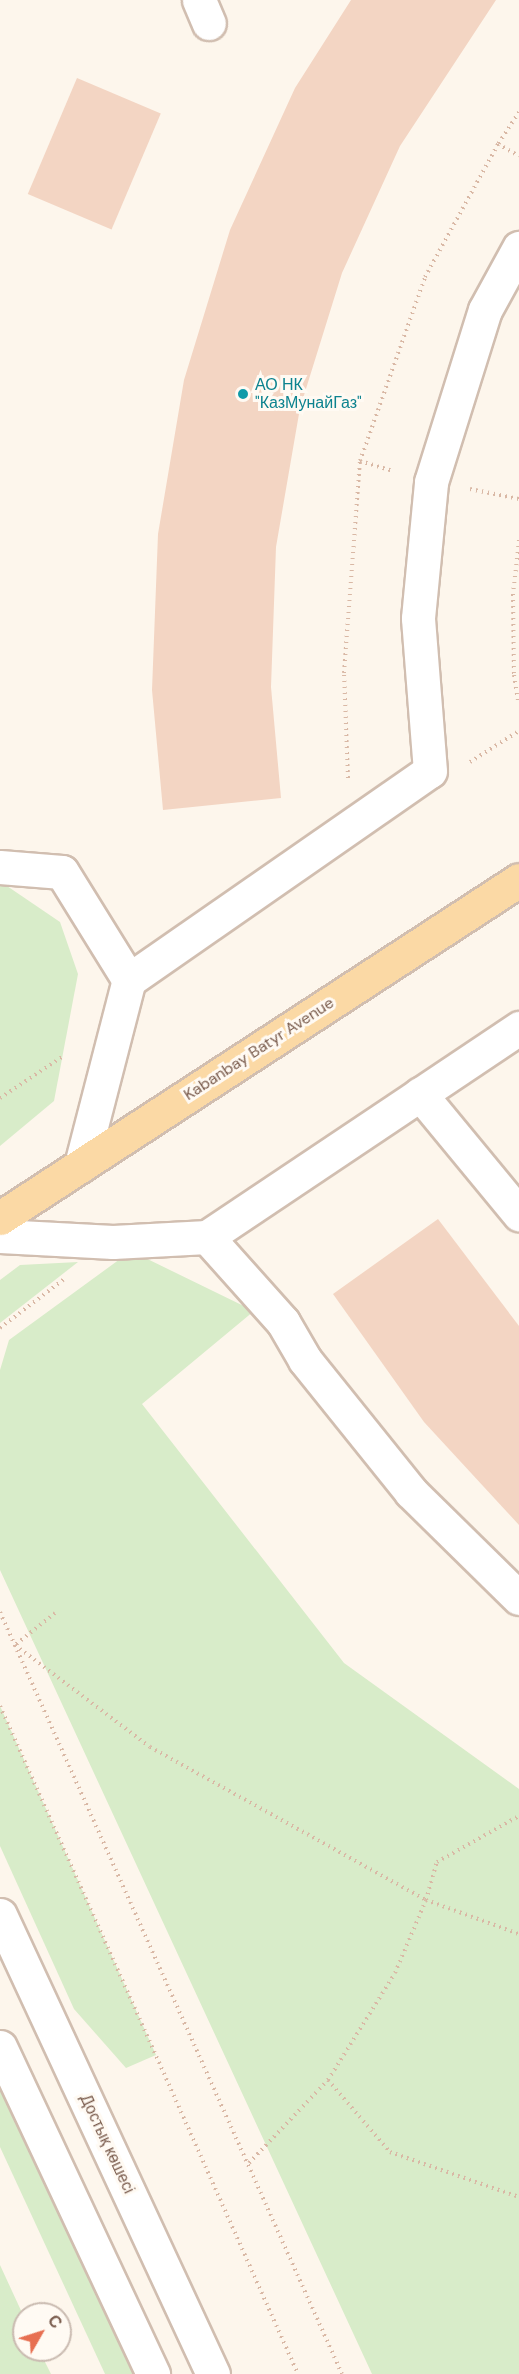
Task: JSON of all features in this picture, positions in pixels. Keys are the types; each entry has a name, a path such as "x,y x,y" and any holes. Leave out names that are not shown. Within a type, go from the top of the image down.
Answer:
{"main road":[{"name":"Kabanbay Batyr Avenue","path":"0,1218 519,880"}],"street":[{"path":"81,1165 129,980 430,771 418,618 431,482 484,310 519,248"},
{"path":"0,867 62,872 129,980"},
{"path":"0,1236 113,1242 207,1237 519,1028"},
{"path":"420,1094 519,1214"},
{"path":"207,1237 283,1322 305,1359 411,1492 519,1598"},
{"name":"Достық көшесі","path":"0,1915 213,2374"},
{"path":"0,2047 153,2374"}],"path":[{"path":"350,826 344,673 360,461 425,277 498,144 519,112"},
{"path":"498,144 519,156"},
{"path":"519,540 513,594 514,675 519,705"},
{"path":"430,771 457,770 519,731"},
{"path":"0,1098 62,1058"},
{"path":"0,1328 66,1278"},
{"path":"0,1612 342,2374"},
{"path":"15,1645 55,1613"},
{"path":"15,1645 150,1747 426,1900 519,1934"},
{"path":"0,1706 298,2374"},
{"path":"249,2163 328,2080 395,1973 426,1900 437,1862 519,1816"},
{"path":"328,2080 390,2152 519,2197"}],"green space":[{"path":"0,886 7,886 60,922 78,974 54,1101 0,1146"},
{"path":"131,1251 254,1311 142,1404 344,1663 519,1789 519,2374 372,2374 0,1570 0,1370 9,1340"},
{"path":"78,1262 0,1323 0,1280 20,1265"},
{"path":"0,1706 156,2055 126,2068 74,2009 0,1846"},
{"path":"0,2090 136,2374 105,2374 0,2147"},
{"path":"0,2265 17,2302 12,2302 12,2362 45,2362 51,2374 0,2374"}],"building":[{"name":"АО НК \"КазМунайГаз\"","path":"351,0 496,0 400,146 342,273 300,408 276,547 271,687 281,798 163,810 152,690 158,534 184,380 230,230 295,88"},
{"path":"77,78 161,114 112,230 28,194"},
{"path":"438,1219 519,1326 519,1525 424,1422 333,1294"}],"place":[{"name":"АО НК \"КазМунайГаз\"","path":"243,394"}]}
